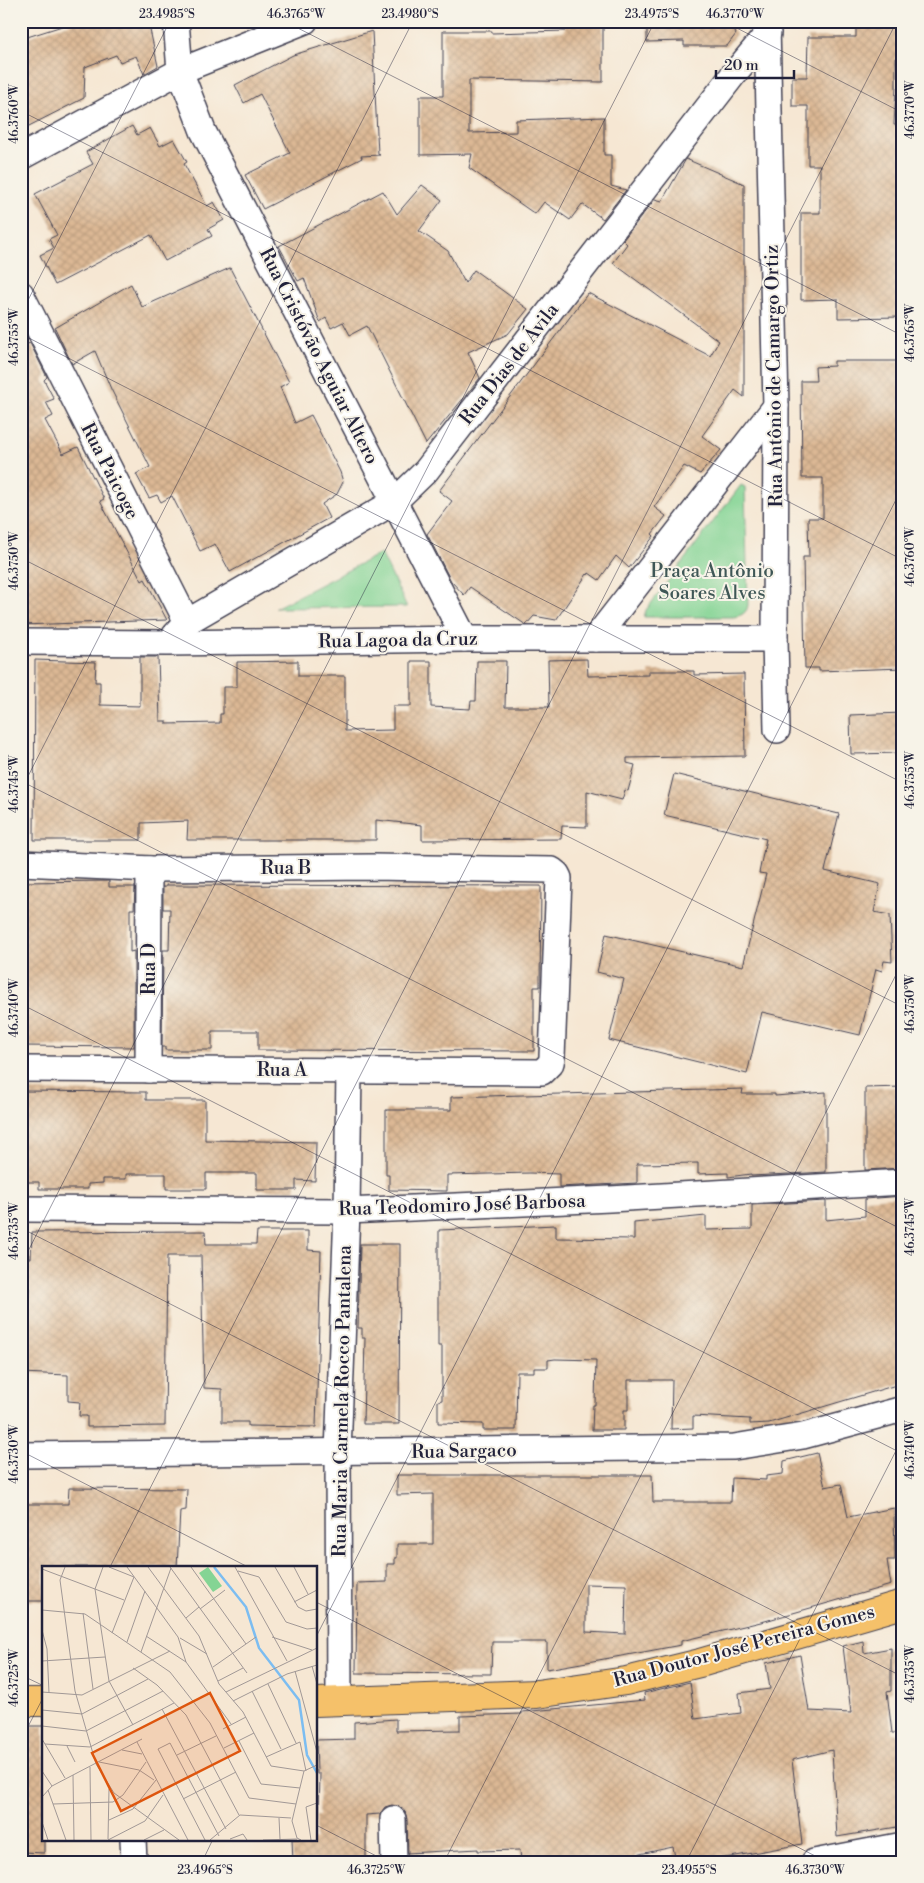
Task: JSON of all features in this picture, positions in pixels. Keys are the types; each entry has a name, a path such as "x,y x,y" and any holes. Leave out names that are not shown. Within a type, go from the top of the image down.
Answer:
{"main road":[{"name":"Rua Doutor José Pereira Gomes","path":"327,1702 537,1694 626,1680 700,1663 903,1604"},
{"path":"21,1702 42,1702"}],"street":[{"name":"Rua Cristóvão Aguiar Altero","path":"176,21 180,71 203,130 465,639"},
{"path":"21,157 180,71 305,21"},
{"name":"Rua Antônio de Camargo Ortiz","path":"767,27 776,406 775,639 777,730"},
{"name":"Rua Dias de Ávila","path":"187,622 394,502 426,471 733,75 767,27"},
{"name":"Rua Paicoge","path":"21,294 187,622"},
{"path":"595,639 776,406"},
{"path":"168,644 187,622"},
{"name":"Rua Lagoa da Cruz","path":"21,642 168,644 465,639 775,639"},
{"name":"Rua B","path":"21,863 149,868 552,870 559,878 552,1057 551,1063 542,1072"},
{"name":"Rua D","path":"148,1070 149,868"},
{"name":"Rua A","path":"21,1069 542,1072"},
{"name":"Rua Maria Carmela Rocco Pantalena","path":"327,1702 347,1211 349,1071"},
{"name":"Rua Teodomiro José Barbosa","path":"21,1209 347,1211 620,1199 903,1182"},
{"name":"Rua Sargaco","path":"21,1455 734,1447 803,1436 903,1409"},
{"path":"393,1819 394,1862"},
{"path":"133,1840 134,1862"},
{"path":"814,1862 903,1845"}],"green space":[{"name":"Praça Antônio Soares Alves","path":"741,485 745,487 748,605 745,612 733,617 644,617 646,610"},
{"path":"381,553 407,607 275,608"}],"building":[{"path":"78,21 148,21 158,66 144,74 136,56 120,62 116,55 85,67 84,98 21,130 21,39"},
{"path":"564,21 603,21 603,82 469,80 469,133 516,132 516,120 604,117 604,155 611,155 611,186 626,190 603,219 582,204 570,220 544,202 535,214 469,168 472,154 420,155 420,96 443,96 443,31 492,31 492,33 565,31"},
{"path":"647,21 730,21 736,34 727,46 684,46 684,41 647,42"},
{"path":"887,22 903,26 903,58 896,58 894,125 903,125 903,317 838,318 838,299 801,300 801,213 820,213 820,165 808,165 808,106 792,106 792,77 807,77 808,37 856,37 856,23"},
{"path":"372,31 378,154 380,155 361,156 362,158 263,209 245,175 290,153 260,94 244,103 235,85 293,55"},
{"path":"132,126 137,135 150,128 160,146 174,139 187,162 184,164 207,206 214,202 224,220 208,229 212,236 165,261 151,235 55,285 40,255 54,248 49,239 57,235 35,194 93,164 86,152"},
{"path":"686,159 744,184 744,397 735,390 702,436 721,450 700,474 684,466 654,507 666,516 652,534 654,536 629,568 616,556 599,580 589,573 587,574 556,620 534,616 526,625 470,587 464,595 451,581 427,534 452,501 439,491 588,293 710,356 719,341 613,263 627,244 623,240 655,199 662,201"},
{"path":"422,185 442,200 419,231 448,251 465,283 474,270 528,309 508,334 468,352 480,378 426,444 367,326 350,335 343,322 331,328 326,318 320,322 304,278 298,281 279,246 383,191 397,214"},
{"path":"230,268 289,382 280,387 295,423 311,415 340,472 343,482 337,494 322,504 329,518 230,572 215,544 200,551 172,496 161,502 157,495 149,498 136,474 150,467 111,389 95,351 72,364 55,328 131,284 142,307"},
{"path":"21,338 25,345 30,343 47,377 44,380 54,399 46,402 53,416 45,420 63,454 78,447 104,499 100,501 142,581 145,579 167,620 21,625"},
{"path":"834,361 903,361 903,668 819,671 819,668 805,668 803,557 809,557 808,518 823,518 823,478 802,478 801,381 816,381 815,367 834,366"},
{"path":"140,657 158,657 160,721 166,721 166,724 220,723 220,714 223,714 223,687 237,687 237,662 298,661 298,676 345,676 345,731 393,730 393,706 411,706 411,661 431,661 431,707 470,709 471,701 476,701 477,661 506,661 505,707 549,707 548,660 587,659 588,676 649,675 649,671 694,671 694,675 744,674 745,756 627,758 627,763 635,765 628,791 625,790 622,800 587,791 587,827 562,826 561,839 422,840 422,825 376,820 376,840 187,840 188,821 141,823 141,840 34,840 35,660 96,662 95,682 100,682 100,705 140,706"},
{"path":"903,713 903,753 851,754 850,715"},
{"path":"674,774 839,814 825,871 880,884 874,912 890,915 892,962 884,961 882,971 876,969 860,1035 762,1012 747,1074 609,1040 624,979 597,972 606,934 743,966 766,874 759,873 766,839 664,815"},
{"path":"109,881 109,887 135,887 134,909 130,909 130,952 134,951 134,1047 21,1046 21,882"},
{"path":"166,885 541,886 540,987 534,987 534,1051 258,1050 258,1031 212,1031 212,1050 165,1050 165,1047 162,1047 163,950 169,950 170,909 163,909 163,887 166,887"},
{"path":"903,1087 903,1168 865,1170 865,1088"},
{"path":"743,1089 742,1094 775,1094 775,1096 826,1092 826,1172 751,1176 751,1174 728,1177 728,1173 698,1174 698,1163 637,1164 637,1183 559,1187 559,1174 447,1175 447,1191 389,1190 389,1175 386,1175 386,1110 451,1110 451,1097"},
{"path":"21,1091 146,1092 146,1100 205,1100 205,1140 316,1142 315,1181 296,1180 296,1190 257,1190 257,1173 206,1173 206,1189 166,1189 166,1174 126,1174 126,1179 103,1179 103,1183 88,1184 88,1189 39,1189 39,1182 21,1182"},
{"path":"903,1196 903,1383 769,1423 750,1424 750,1419 693,1416 693,1428 671,1429 672,1380 628,1380 628,1410 624,1410 624,1430 592,1430 593,1405 595,1405 596,1360 555,1359 548,1360 548,1368 534,1368 534,1372 517,1372 516,1430 483,1430 483,1424 438,1423 438,1401 442,1400 442,1346 438,1346 439,1230 556,1225 556,1238 634,1239 634,1223 706,1216 706,1230 752,1229 752,1205 826,1201 826,1220 865,1216 865,1199"},
{"path":"205,1231 206,1244 256,1244 257,1231 308,1231 308,1250 321,1251 316,1427 248,1426 248,1422 222,1422 222,1389 204,1388 201,1256 167,1256 165,1426 87,1427 87,1416 79,1416 80,1402 68,1401 68,1375 21,1373 21,1332 28,1332 30,1288 21,1288 21,1258 31,1258 32,1232"},
{"path":"360,1244 400,1244 399,1424 363,1424 365,1338 362,1338 362,1328 358,1328"},
{"path":"817,1453 825,1487 841,1484 848,1517 894,1508 895,1560 887,1560 891,1585 765,1621 681,1641 681,1645 547,1669 547,1642 492,1642 491,1674 356,1673 357,1583 387,1582 387,1564 395,1564 397,1544 433,1544 433,1494 397,1495 397,1475 652,1475 653,1502 731,1502 732,1478 766,1480 766,1476 783,1474 784,1461","holes":["586,1584 626,1585 625,1634 586,1632"]},
{"path":"69,1488 187,1489 186,1510 180,1511 177,1566 42,1566 42,1601 21,1601 21,1504 68,1504"},
{"path":"863,1641 864,1653 891,1648 891,1691 887,1692 892,1733 900,1733 903,1826 837,1837 832,1750 792,1760 802,1844 703,1862 676,1862 673,1847 635,1855 636,1862 521,1862 520,1850 478,1851 478,1849 408,1853 405,1812 400,1807 392,1805 385,1807 380,1814 366,1815 366,1862 293,1862 292,1840 318,1840 320,1774 318,1774 318,1740 354,1739 354,1722 396,1719 396,1731 460,1730 460,1716 522,1714 522,1712 645,1700 644,1693 690,1682 695,1719 741,1713 739,1693 770,1689 766,1663 800,1655 809,1711 851,1713 843,1646"},
{"path":"21,1726 42,1726 42,1840 44,1840 44,1853 21,1852"}]}
